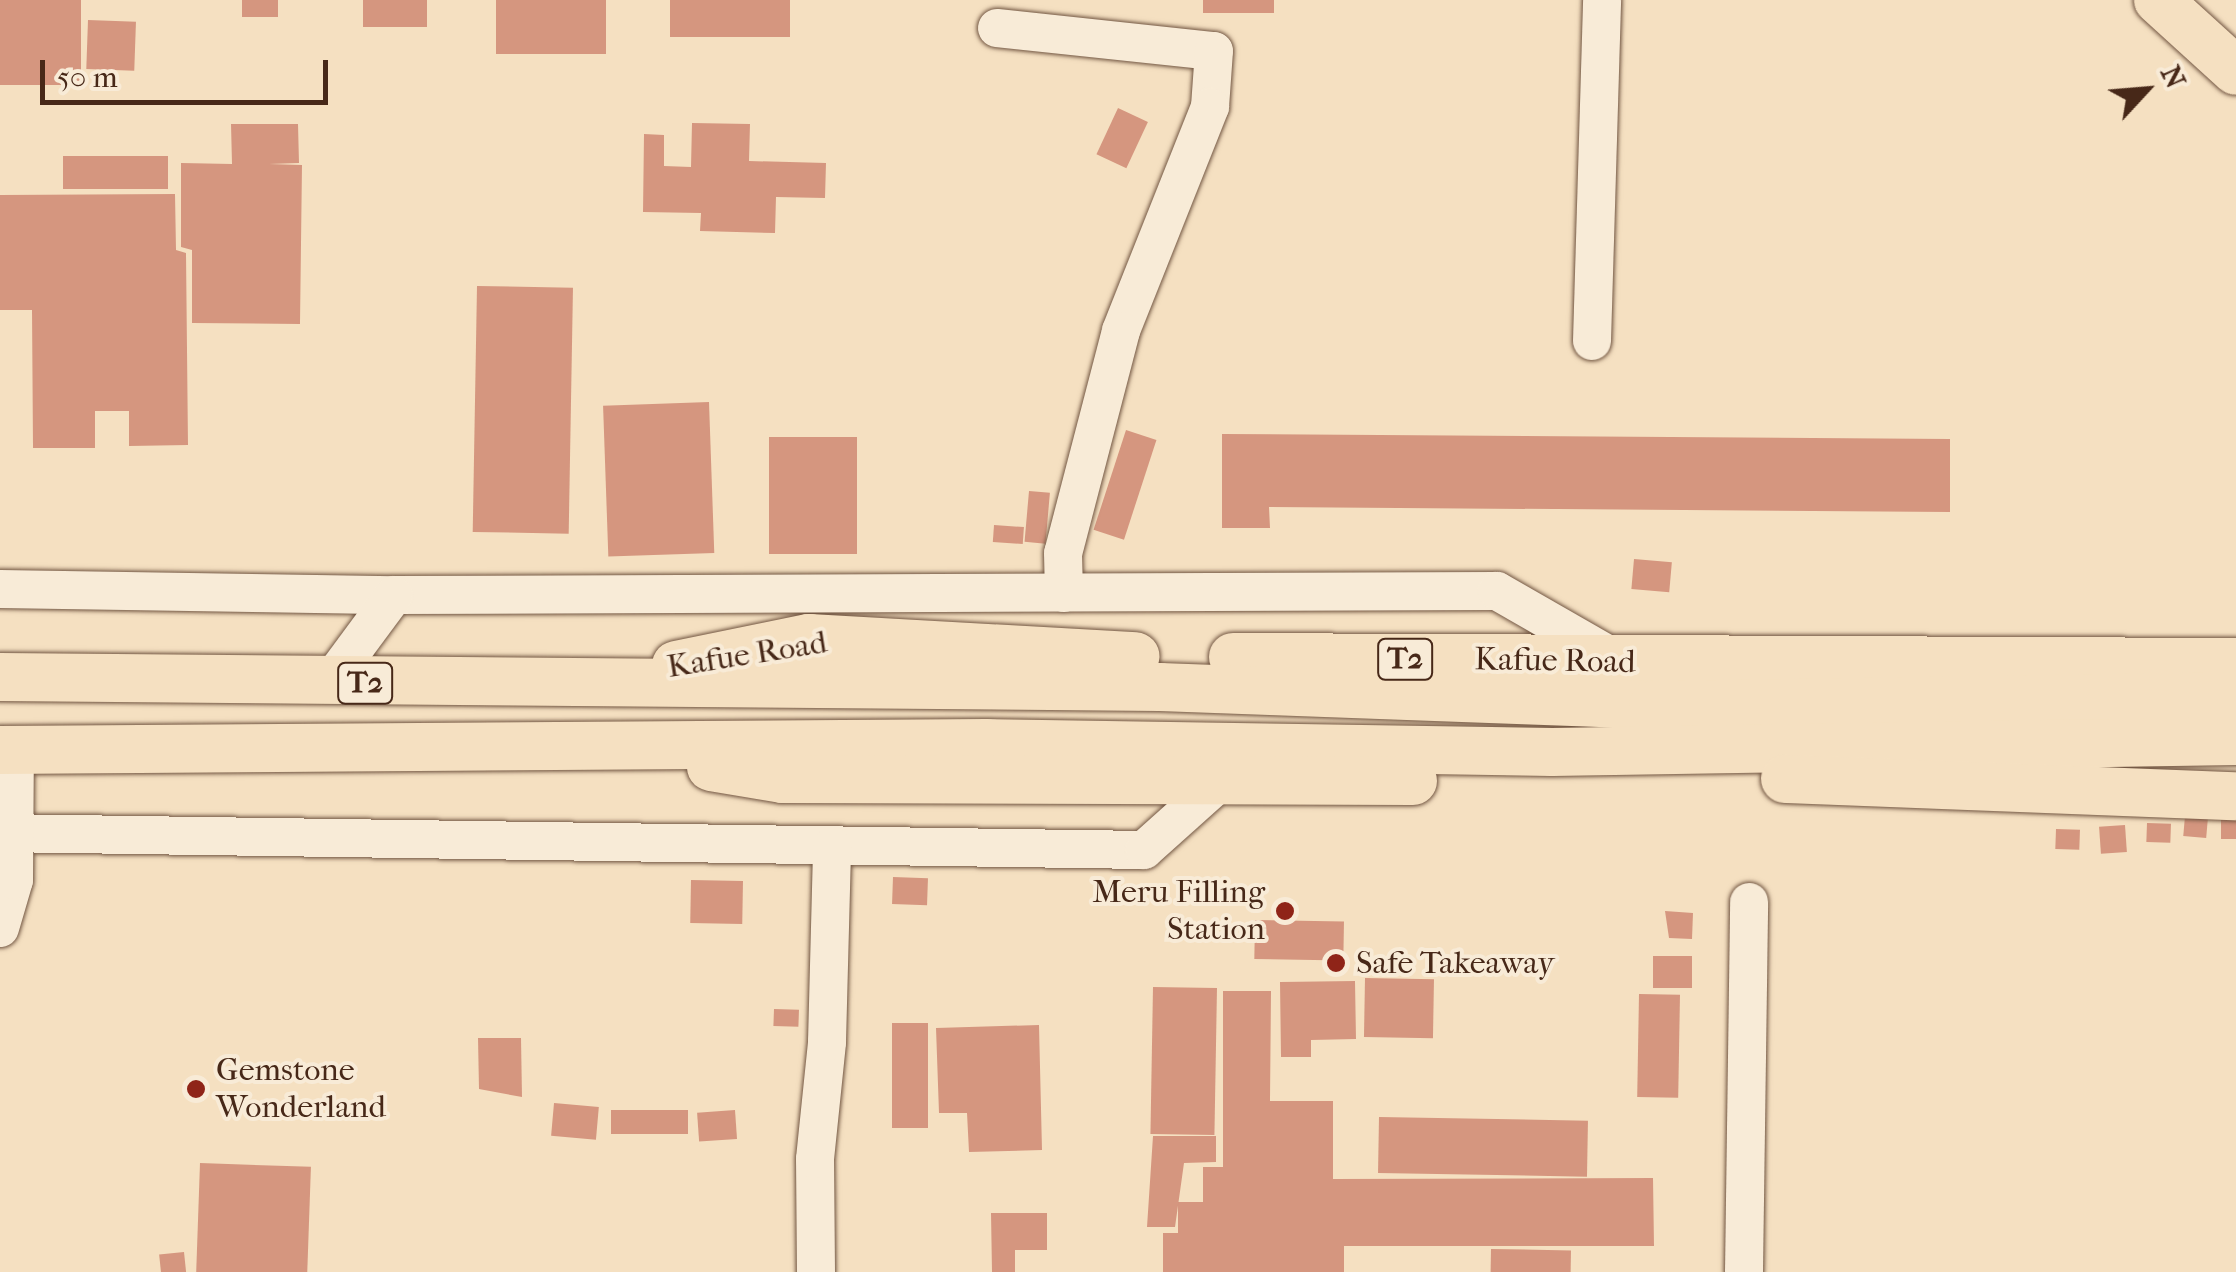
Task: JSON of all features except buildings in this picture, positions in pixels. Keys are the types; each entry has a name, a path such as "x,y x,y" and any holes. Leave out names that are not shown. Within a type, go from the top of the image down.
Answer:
{"main road":[{"path":"2158,0 2236,71"},
{"name":"Kafue Road","path":"579,684 810,638 1120,656 1621,662 2236,662"},
{"name":"Kafue Road","path":"0,677 1160,686 1653,705 2236,696"},
{"name":"T2","path":"8,750 1006,743 1570,752 2236,741"},
{"name":"T2","path":"577,746 784,779 1793,779 2236,796"}],"street":[{"path":"1592,341 1602,0"},
{"path":"996,28 1214,51 1210,107 1120,332 1064,553 1064,593"},
{"path":"0,589 394,595 1497,591 1621,662"},
{"path":"329,682 394,595"},
{"path":"0,928 14,880 7,833 8,750"},
{"path":"7,833 1144,850 1221,780"},
{"path":"816,1272 815,1159 827,1042 832,846"},
{"path":"1744,1272 1749,902"}],"place":[{"name":"Meru Filling Station","path":"1285,911"},
{"name":"Safe Takeaway","path":"1336,963"},
{"name":"Gemstone Wonderland","path":"196,1089"}]}
